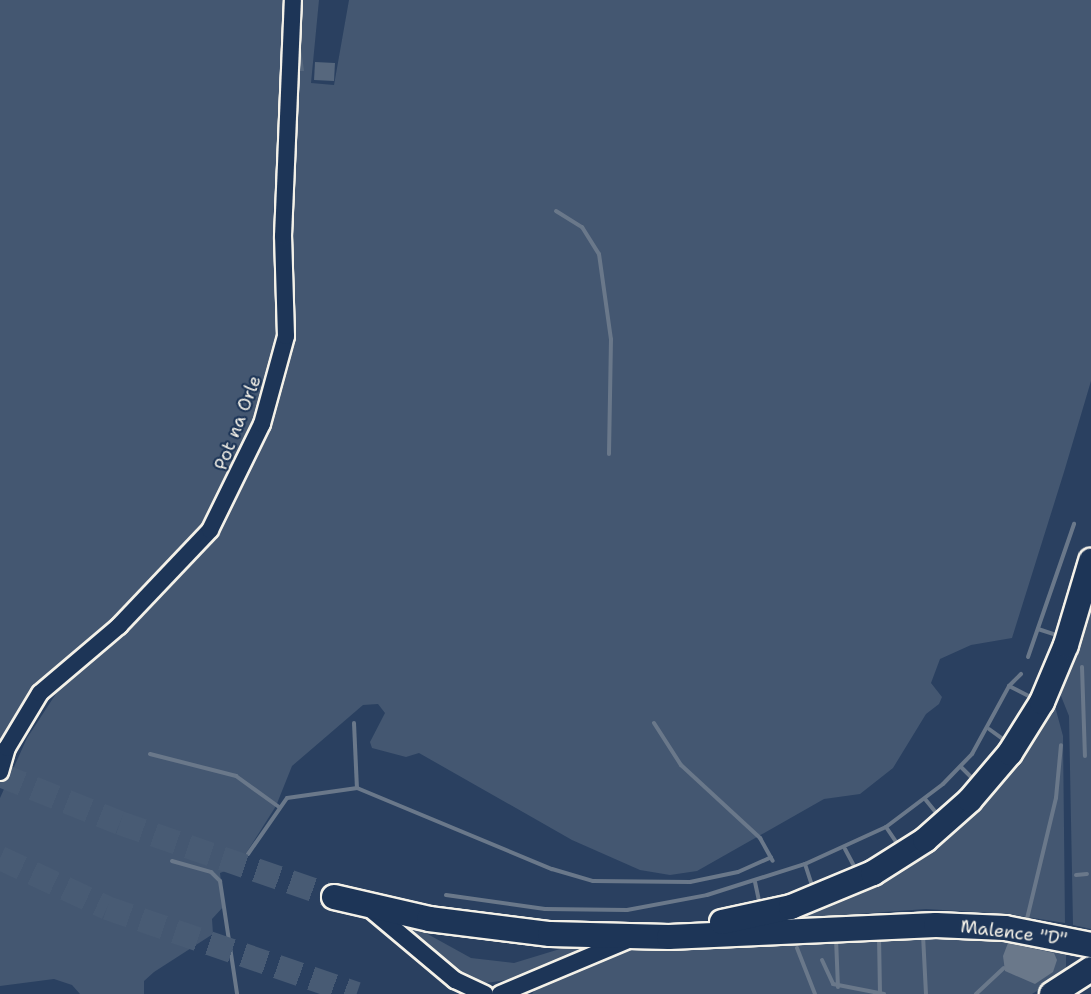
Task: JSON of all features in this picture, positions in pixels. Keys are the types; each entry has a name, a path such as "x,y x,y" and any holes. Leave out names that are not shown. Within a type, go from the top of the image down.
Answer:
{"highway":[{"path":"334,897 367,906 488,928 643,938 762,915 830,893 900,858 948,822 1004,761 1042,702 1066,645 1091,561"},
{"name":"Malence \"D\"","path":"643,938 936,925 1035,932 1091,945"},
{"path":"1052,994 1091,969"}],"street":[{"name":"Pot na Orle","path":"0,772 8,748 40,693 119,626 210,530 262,424 286,336 283,236 293,0"},
{"path":"367,906 455,980 485,994"},
{"path":"500,994 643,938"}],"shaded area":[{"path":"0,0 287,0 273,218 282,303 271,386 213,512 119,613 120,617 69,661 0,772"},
{"path":"299,0 319,0 311,83 334,85 349,0 1091,0 1091,381 1064,472 1012,638 971,645 940,659 931,683 942,697 939,704 926,714 893,768 860,794 824,799 697,871 670,875 640,870 572,840 419,753 406,757 372,748 370,742 385,713 378,704 363,705 292,766 276,806 238,866 220,873 224,906 212,919 213,934 154,972 144,981 144,994 80,994 72,985 54,979 0,986 0,798 27,738 63,683 123,637 216,531 249,474 284,382 294,308 289,223"},
{"path":"1091,596 1091,929 1073,925 1069,716 1059,691"},
{"path":"1053,699 1063,736 1065,923 1009,914 926,909 803,918 884,877"},
{"path":"413,926 471,958 514,963 573,945 583,952 520,978 479,984 431,953 410,934"},
{"path":"844,936 994,937 1066,948 1066,974 1032,994 532,994 538,986 632,948"},
{"path":"1008,943 1054,953 1057,960 1053,972 1035,984 1005,971 1003,956"}],"building":[{"path":"300,41 304,71 300,71 297,42"},
{"path":"315,62 335,63 334,81 314,80"}],"waterway":[{"path":"556,211 582,227 599,254 611,339 609,454"},
{"path":"1028,657 1074,524"},
{"path":"1038,629 1056,635"},
{"path":"1082,667 1085,756"},
{"path":"446,895 545,909 627,910 707,895 805,864 886,827 943,784 972,754 1009,686 1021,674"},
{"path":"1009,686 1029,696"},
{"path":"354,723 357,788"},
{"path":"654,723 681,765 760,838 773,861"},
{"path":"989,729 1004,740"},
{"path":"1026,923 1056,798 1061,745"},
{"path":"150,754 236,776 279,807"},
{"path":"961,767 973,779"},
{"path":"248,854 287,798 357,788 552,869 593,881 690,882 738,872 771,857"},
{"path":"925,799 937,814"},
{"path":"886,827 898,845"},
{"path":"845,849 856,870"},
{"path":"172,861 211,872 220,881 237,994"},
{"path":"805,864 813,889"},
{"path":"1076,875 1087,874"},
{"path":"755,882 760,905"},
{"path":"923,935 926,994"},
{"path":"879,936 880,994"},
{"path":"836,938 838,987"},
{"path":"797,948 815,994"},
{"path":"822,960 833,984 884,994"},
{"path":"976,994 1004,968"}],"tunnel":[{"path":"0,775 120,823 334,897"},
{"path":"0,858 107,908 357,994"}]}
